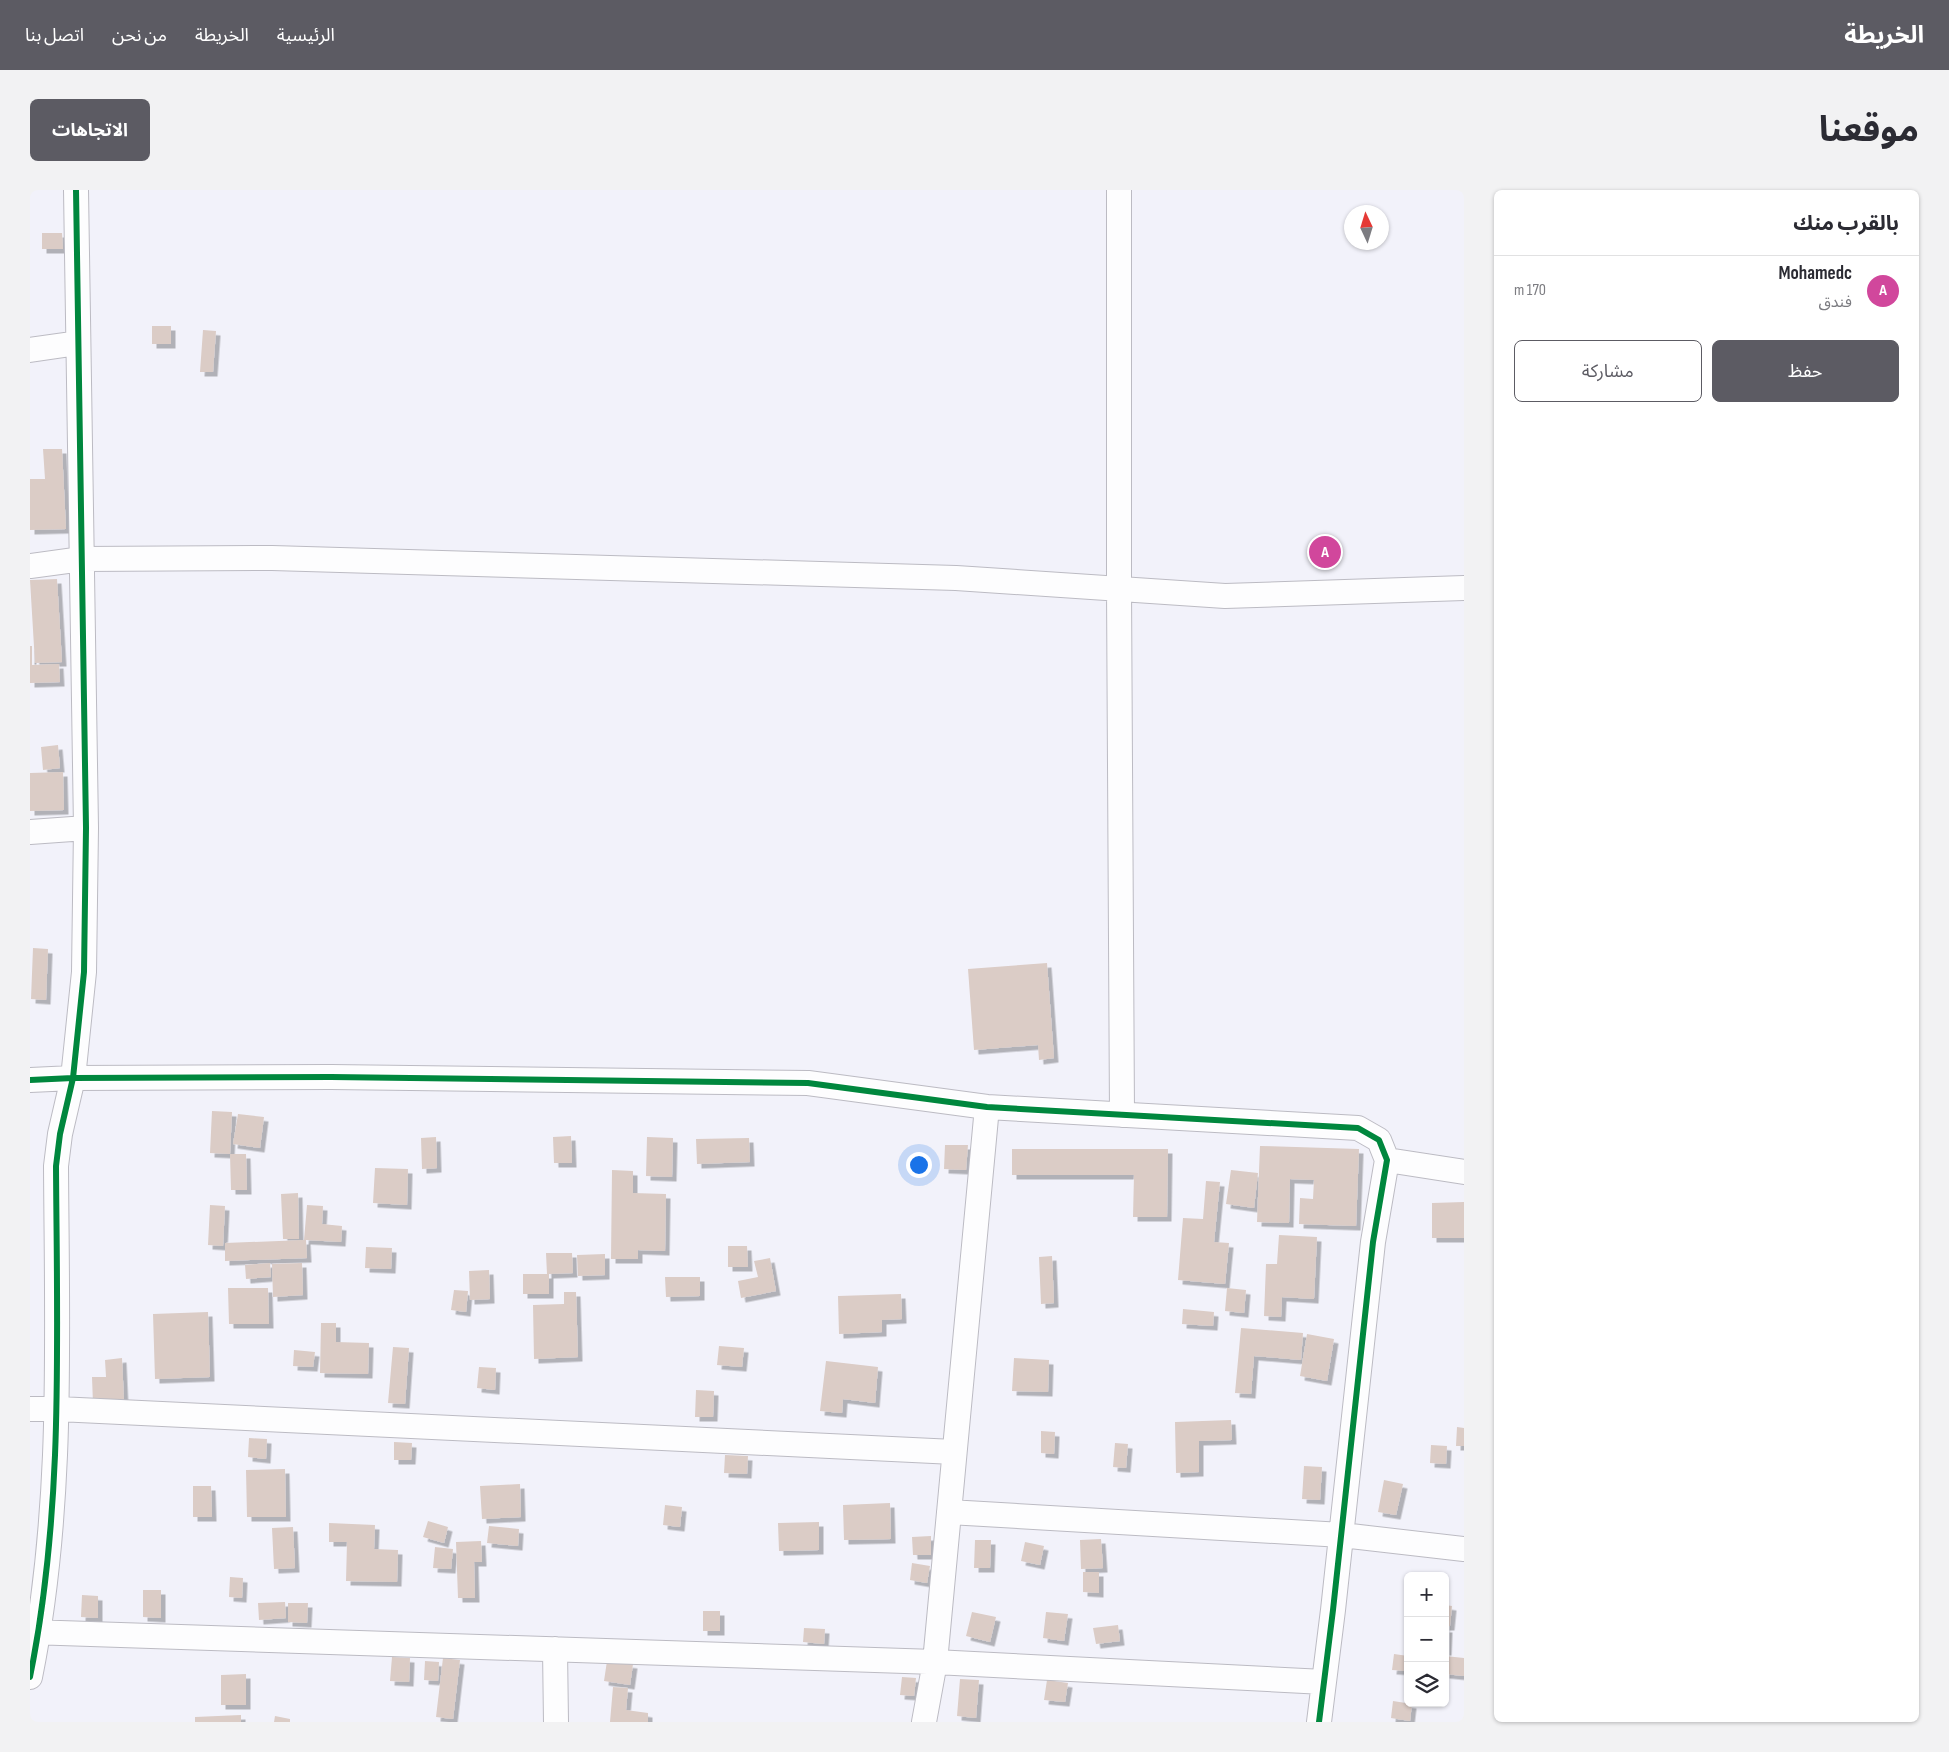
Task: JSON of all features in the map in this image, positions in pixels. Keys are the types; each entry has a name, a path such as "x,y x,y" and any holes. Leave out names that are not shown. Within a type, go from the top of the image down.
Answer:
{"street":[{"path":"30,1677 54,1481 58,1408 56,1166 60,1134 73,1078 84,972 86,828 76,190"},
{"path":"1119,190 1122,1115"},
{"path":"30,350 78,344"},
{"path":"30,566 82,559 282,558 946,577 1225,596 1464,588"},
{"path":"30,832 86,828"},
{"path":"30,1080 73,1078 331,1077 808,1083 986,1108 1358,1128 1379,1140 1387,1160 1373,1242 1342,1535 1319,1722"},
{"path":"924,1722 935,1662 986,1108"},
{"path":"1387,1160 1464,1172"},
{"path":"30,1409 58,1408 954,1452"},
{"path":"949,1512 1342,1535 1464,1549"},
{"path":"34,1632 935,1662 1324,1682"},
{"path":"555,1649 556,1722"}],"building":[{"path":"42,233 62,233 63,249 42,249"},
{"path":"152,326 171,326 171,344 152,344"},
{"path":"203,330 216,331 213,372 200,372"},
{"path":"43,449 62,449 66,529 30,530 30,479 45,479"},
{"path":"57,579 62,662 35,663 30,580"},
{"path":"30,646 32,646 32,665 59,664 60,682 30,683"},
{"path":"58,745 60,768 43,770 41,747"},
{"path":"63,772 64,810 30,811 30,773"},
{"path":"33,948 48,949 46,1000 31,999"},
{"path":"1047,963 1054,1058 1039,1060 1038,1045 974,1050 968,969"},
{"path":"212,1111 232,1112 230,1154 210,1153"},
{"path":"238,1114 264,1117 260,1148 233,1144"},
{"path":"571,1136 572,1163 554,1163 553,1137"},
{"path":"436,1137 437,1168 422,1169 421,1138"},
{"path":"647,1137 673,1138 672,1177 646,1176"},
{"path":"749,1138 750,1162 697,1164 696,1139"},
{"path":"945,1145 968,1145 966,1170 944,1169"},
{"path":"1260,1146 1359,1149 1356,1226 1299,1224 1300,1198 1313,1199 1314,1180 1290,1179 1289,1223 1257,1222"},
{"path":"1012,1149 1168,1149 1167,1217 1133,1217 1134,1175 1012,1175"},
{"path":"230,1154 246,1154 247,1190 231,1190"},
{"path":"375,1168 408,1169 407,1205 373,1203"},
{"path":"612,1170 633,1171 633,1193 666,1194 665,1251 638,1250 638,1259 611,1259"},
{"path":"1231,1170 1258,1173 1254,1208 1226,1204"},
{"path":"1206,1181 1220,1182 1214,1242 1229,1243 1225,1284 1178,1280 1183,1218 1203,1219"},
{"path":"298,1193 299,1239 283,1239 281,1194"},
{"path":"1464,1202 1464,1238 1432,1238 1432,1203"},
{"path":"210,1205 225,1206 223,1246 208,1245"},
{"path":"307,1205 323,1206 322,1224 342,1226 341,1242 306,1240 307,1258 225,1261 225,1243 304,1240"},
{"path":"1279,1235 1317,1237 1314,1299 1282,1297 1281,1317 1264,1316 1266,1264 1277,1264"},
{"path":"728,1246 747,1246 748,1267 728,1267"},
{"path":"366,1247 392,1248 391,1269 365,1268"},
{"path":"546,1253 572,1253 573,1273 549,1274 549,1294 523,1294 523,1274 547,1274"},
{"path":"605,1254 605,1275 578,1276 577,1255"},
{"path":"1052,1256 1054,1303 1041,1304 1039,1257"},
{"path":"770,1258 776,1291 741,1298 738,1281 758,1277 754,1261"},
{"path":"270,1263 271,1277 246,1279 245,1265"},
{"path":"302,1263 303,1295 273,1297 272,1264"},
{"path":"489,1270 490,1299 470,1300 469,1271"},
{"path":"665,1277 700,1277 700,1296 666,1297"},
{"path":"228,1288 268,1288 269,1324 229,1324"},
{"path":"1227,1288 1246,1290 1244,1313 1225,1311"},
{"path":"454,1290 468,1291 466,1312 451,1310"},
{"path":"564,1292 576,1292 578,1357 534,1359 533,1305 564,1304"},
{"path":"901,1294 902,1319 882,1320 882,1332 839,1334 838,1296"},
{"path":"1183,1309 1214,1312 1213,1326 1182,1324"},
{"path":"208,1312 210,1377 155,1379 153,1314"},
{"path":"321,1323 336,1323 336,1342 369,1343 368,1374 320,1373"},
{"path":"1241,1328 1303,1333 1301,1360 1254,1356 1251,1394 1235,1393"},
{"path":"1307,1334 1334,1339 1327,1381 1300,1376"},
{"path":"719,1346 744,1348 742,1367 717,1365"},
{"path":"393,1347 409,1348 405,1404 388,1403"},
{"path":"294,1350 315,1352 313,1367 293,1366"},
{"path":"122,1358 124,1402 93,1404 92,1377 106,1377 105,1360"},
{"path":"1014,1358 1049,1360 1048,1392 1012,1391"},
{"path":"826,1361 878,1367 875,1403 843,1399 842,1413 820,1411"},
{"path":"479,1367 496,1368 495,1390 477,1388"},
{"path":"696,1390 714,1391 713,1417 695,1417"},
{"path":"1231,1420 1232,1440 1199,1441 1199,1472 1176,1473 1175,1422"},
{"path":"1457,1427 1464,1428 1464,1446 1456,1446"},
{"path":"1041,1431 1055,1432 1054,1454 1041,1453"},
{"path":"249,1438 267,1439 266,1459 248,1457"},
{"path":"394,1442 412,1443 411,1460 394,1460"},
{"path":"1115,1443 1128,1444 1126,1468 1113,1467"},
{"path":"1431,1445 1447,1446 1446,1464 1430,1463"},
{"path":"725,1455 748,1456 747,1474 724,1473"},
{"path":"1304,1466 1322,1467 1320,1500 1302,1499"},
{"path":"285,1469 286,1517 247,1517 246,1470"},
{"path":"1384,1480 1403,1484 1396,1515 1378,1512"},
{"path":"520,1484 521,1517 482,1519 480,1486"},
{"path":"193,1486 211,1486 212,1517 193,1517"},
{"path":"890,1503 891,1539 844,1540 843,1505"},
{"path":"665,1505 682,1507 680,1527 663,1525"},
{"path":"428,1521 448,1527 444,1543 423,1537"},
{"path":"819,1522 819,1550 779,1551 778,1523"},
{"path":"329,1523 375,1525 374,1549 398,1550 397,1582 346,1581 347,1542 329,1542"},
{"path":"489,1526 519,1529 518,1546 487,1543"},
{"path":"293,1527 295,1568 274,1569 272,1528"},
{"path":"931,1536 931,1555 913,1555 912,1537"},
{"path":"1101,1539 1103,1568 1081,1569 1080,1540"},
{"path":"975,1540 991,1540 990,1568 974,1568"},
{"path":"481,1541 482,1562 474,1562 475,1598 458,1598 456,1542"},
{"path":"1025,1542 1044,1546 1040,1565 1021,1561"},
{"path":"435,1547 453,1549 451,1569 433,1568"},
{"path":"912,1563 930,1566 927,1583 910,1580"},
{"path":"1083,1572 1099,1572 1099,1593 1083,1592"},
{"path":"230,1577 243,1578 242,1598 229,1597"},
{"path":"143,1590 161,1590 161,1618 143,1617"},
{"path":"82,1595 98,1596 98,1618 81,1617"},
{"path":"285,1602 286,1618 259,1620 258,1603"},
{"path":"288,1603 308,1603 307,1623 288,1622"},
{"path":"1449,1606 1452,1606 1449,1626"},
{"path":"703,1611 720,1611 720,1631 703,1631"},
{"path":"972,1612 996,1617 990,1642 966,1636"},
{"path":"1046,1612 1068,1614 1064,1641 1043,1638"},
{"path":"1118,1625 1120,1641 1096,1644 1093,1628"},
{"path":"804,1628 825,1629 824,1644 803,1642"},
{"path":"1394,1654 1404,1655 1404,1671 1392,1670"},
{"path":"1449,1656 1464,1658 1464,1676 1449,1674"},
{"path":"392,1657 410,1658 409,1682 390,1681"},
{"path":"443,1658 460,1660 453,1719 436,1717"},
{"path":"425,1661 439,1662 438,1681 424,1680"},
{"path":"607,1661 633,1664 630,1685 604,1681"},
{"path":"246,1674 246,1705 221,1705 221,1675"},
{"path":"902,1677 916,1678 914,1696 900,1695"},
{"path":"960,1679 979,1680 976,1718 957,1716"},
{"path":"1047,1680 1068,1683 1065,1702 1044,1700"},
{"path":"613,1687 628,1688 626,1710 648,1713 648,1722 610,1722"},
{"path":"1393,1701 1404,1703 1404,1707 1412,1707 1410,1721 1391,1718"},
{"path":"241,1715 241,1722 195,1722 195,1717"},
{"path":"275,1716 290,1719 290,1722 274,1722"}],"cycle path":[{"path":"30,1677 41,1614 49,1550 53,1487 57,1359 56,1166 60,1134 73,1078 84,972 86,828 76,190"},
{"path":"30,1080 73,1078 331,1077 808,1083 987,1107 1358,1128 1379,1140 1387,1160 1373,1242 1319,1722"}],"place":[{"name":"Mohamedc","path":"1325,552"}]}
